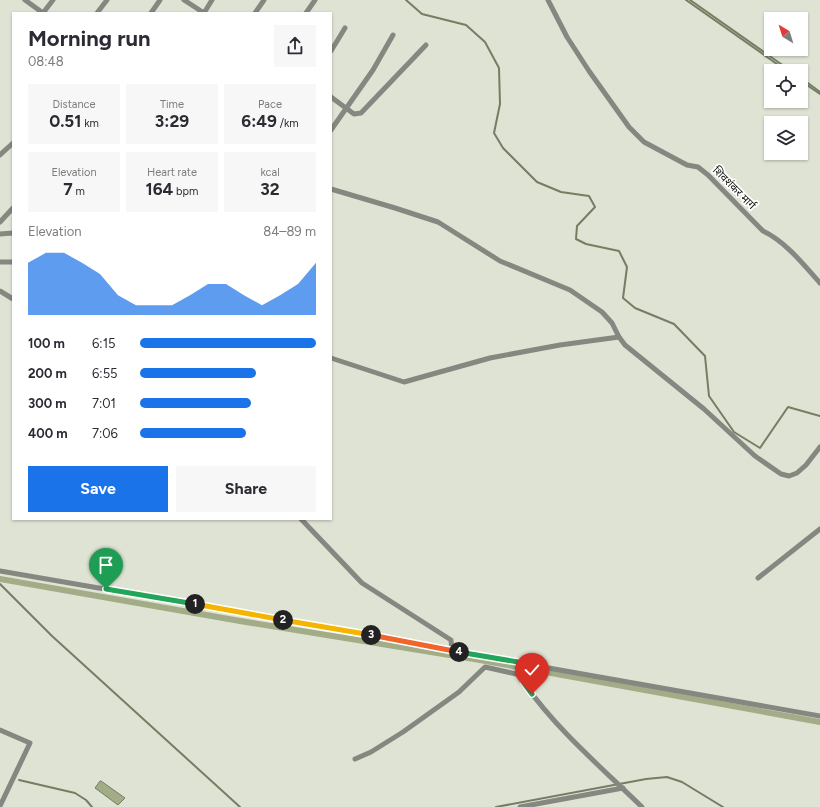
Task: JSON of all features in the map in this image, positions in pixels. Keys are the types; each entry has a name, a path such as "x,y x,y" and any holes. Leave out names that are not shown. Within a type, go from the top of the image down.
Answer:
{"street":[{"path":"25,0 42,12"},
{"path":"44,12 53,0"},
{"path":"98,12 107,0"},
{"path":"152,12 160,0"},
{"path":"184,0 202,12"},
{"path":"205,12 212,0"},
{"path":"256,12 264,0"},
{"path":"307,12 315,0"},
{"name":"शिवशंकर मार्ग","path":"548,0 567,37 629,127 644,142 687,165 698,167 708,175 763,231 772,235 788,249 820,283"},
{"path":"332,49 345,28"},
{"path":"332,128 372,70 393,35"},
{"path":"332,98 354,114 361,113 426,45"},
{"path":"0,155 12,144"},
{"path":"332,189 438,222 500,261 570,290 602,312 612,323 625,345 704,409 755,456 781,474 789,476 797,473 806,465 820,447"},
{"path":"0,222 12,209"},
{"path":"0,234 12,233"},
{"path":"0,262 12,262"},
{"path":"0,291 12,297"},
{"path":"332,358 404,382 490,358 560,345 619,337"},
{"path":"302,520 362,583 451,640 452,651"},
{"path":"758,578 820,529"},
{"path":"0,571 319,626 524,665 820,716"},
{"path":"524,665 524,683 557,725 642,807"},
{"path":"356,759 372,752 403,732 459,692 485,667 525,675"},
{"path":"0,730 30,743 0,806"},
{"path":"520,807 622,787"}],"shaded area":[{"path":"100,781 125,798 118,805 95,788"}],"waterway":[{"path":"406,0 422,14 466,25 485,42 499,68 500,104 494,133 503,148 537,182 561,192 589,196 595,207 577,226 576,239 586,244 619,251 627,267 623,298 635,308 674,324 705,356 709,396 734,432 760,448 788,407 820,416"},
{"path":"686,0 777,64"},
{"path":"690,0 781,64"},
{"path":"808,83 820,92"},
{"path":"808,86 820,94"},
{"path":"0,579 240,621 474,659 820,722"},
{"path":"0,584 52,636 240,807"},
{"path":"496,807 646,779 667,777 682,782 723,807"},
{"path":"19,780 75,793 86,800 92,807"}],"route":[{"path":"106,589 524,663 524,683 532,694"}]}
